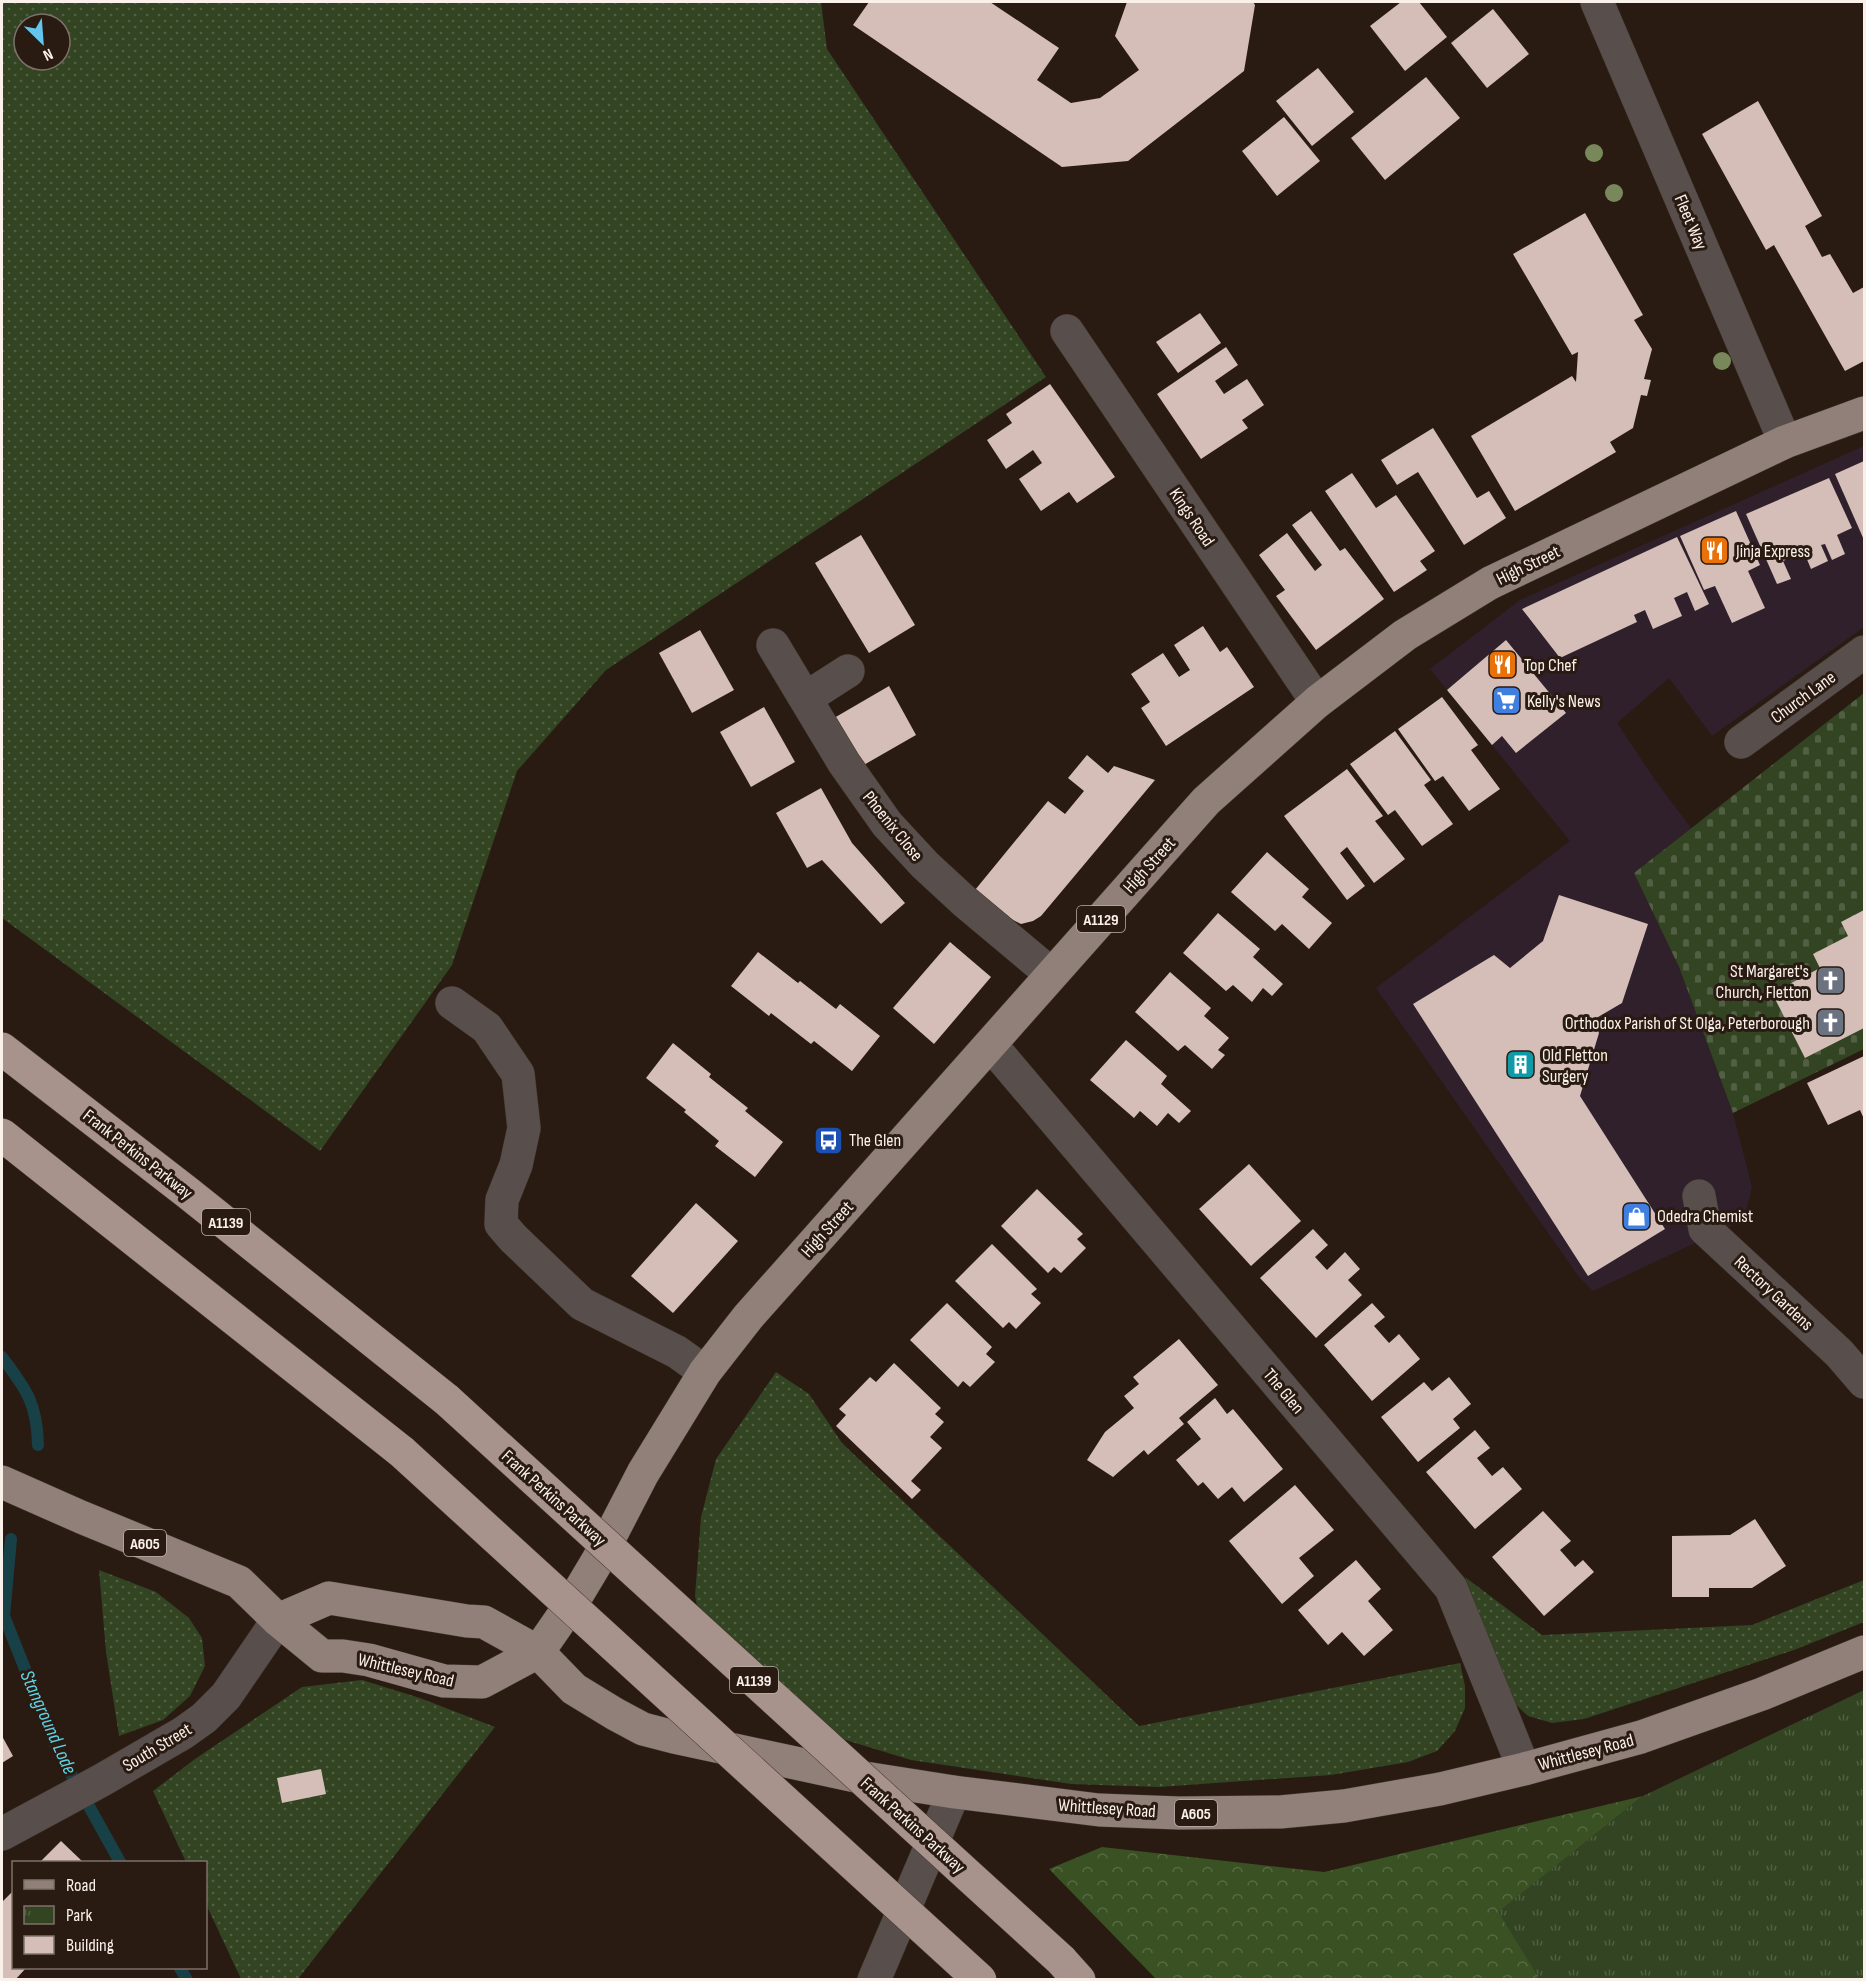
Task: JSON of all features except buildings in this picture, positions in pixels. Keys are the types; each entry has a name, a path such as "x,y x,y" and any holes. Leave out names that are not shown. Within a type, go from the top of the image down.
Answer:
{"highway":[{"name":"Frank Perkins Parkway","path":"2,1050 197,1200 447,1400 1070,1970"},
{"path":"2,1135 402,1452 980,1980"}],"main road":[{"name":"High Street","path":"538,1652 598,1560 643,1473 705,1372 748,1317 991,1046 1051,974 1206,801 1317,702 1404,635 1490,583 1785,442 1864,413"},
{"name":"Whittlesey Road","path":"2,1482 240,1582 278,1620 322,1656 369,1659 444,1681 482,1682 538,1652"},
{"name":"Whittlesey Road","path":"278,1620 329,1598 456,1620 484,1622 538,1652 574,1689 643,1729 865,1778 954,1792 1099,1810 1179,1813 1280,1812 1344,1806 1418,1793 1524,1769 1641,1737 1762,1694 1864,1652"}],"street":[{"name":"Fleet Way","path":"1597,2 1785,442"},
{"name":"Kings Road","path":"1067,331 1317,702"},
{"name":"Phoenix Close","path":"773,645 844,763 887,824 925,865 964,901 1051,974"},
{"name":"Church Lane","path":"1741,742 1864,652"},
{"path":"806,698 848,671"},
{"path":"452,1003 487,1028 518,1074 524,1128 516,1165 502,1200 501,1224 582,1305 677,1352 705,1372"},
{"name":"The Glen","path":"991,1046 1451,1588 1524,1769"},
{"name":"Rectory Gardens","path":"1699,1196 1705,1229 1839,1353 1864,1382"},
{"name":"South Street","path":"2,1834 102,1780 183,1733 204,1718 226,1696 278,1620"},
{"path":"874,1980 954,1792"}],"shaded area":[{"path":"1864,446 1864,627 1712,736 1669,678 1617,723 1691,828 1634,873 1679,967 1733,1113 1752,1187 1744,1220 1593,1291 1579,1277 1376,988 1570,841 1430,669 1520,600"}],"green space":[{"path":"2,2 821,2 827,49 1046,377 606,670 517,771 452,965 320,1151 2,918"},
{"path":"1864,693 1864,1049 1733,1113 1679,967 1634,873"},
{"path":"776,1372 809,1394 842,1443 1139,1726 1460,1663 1465,1686 1465,1708 1455,1731 1437,1751 1408,1762 1331,1775 1159,1787 1071,1784 911,1760 816,1731 747,1696 707,1652 695,1596 701,1517 716,1459"},
{"path":"99,1570 156,1592 189,1618 202,1638 205,1666 190,1696 163,1720 119,1736 106,1652"},
{"path":"1465,1577 1542,1635 1752,1625 1864,1580 1864,1622 1794,1650 1584,1719 1552,1723 1528,1716 1513,1702"},
{"path":"362,1680 420,1698 495,1727 298,1979 241,1979 207,1906 207,1861 186,1861 153,1791 195,1759 302,1687"},
{"path":"1864,1690 1864,1979 1540,1979 1498,1912 1643,1796"},
{"path":"1643,1796 1499,1912 1540,1979 1156,1979 1049,1869 1102,1847 1324,1872"}],"waterway":[{"name":"Stanground Lode","path":"2,1357 29,1397 35,1418 38,1445"},
{"name":"Stanground Lode","path":"11,1539 4,1616 56,1747 119,1861"},
{"name":"Stanground Lode","path":"181,1969 187,1980"}],"place":[{"name":"Jinja Express","path":"1715,551"},
{"name":"Top Chef","path":"1503,665"},
{"name":"Kelly's News","path":"1506,701"},
{"name":"St Margaret's Church, Fletton","path":"1830,981"},
{"name":"Orthodox Parish of St Olga, Peterborough","path":"1831,1023"},
{"name":"Old Fletton Surgery","path":"1521,1065"},
{"name":"The Glen","path":"828,1140"},
{"name":"Odedra Chemist","path":"1636,1216"}]}
